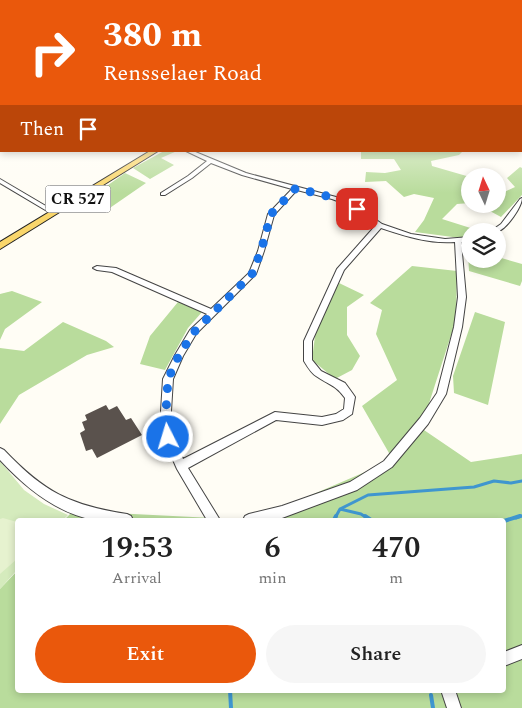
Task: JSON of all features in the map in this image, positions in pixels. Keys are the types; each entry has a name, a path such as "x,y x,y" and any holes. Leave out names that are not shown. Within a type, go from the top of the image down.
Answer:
{"main road":[{"name":"CR 527","path":"0,246 153,152"}],"street":[{"path":"190,152 244,174 320,193 350,204 380,225 410,236 461,240"},
{"path":"163,194 190,177 210,161"},
{"path":"0,181 54,213"},
{"path":"213,518 181,466 168,437 166,411 168,379 179,355 194,332 252,274 261,251 271,214 296,188"},
{"path":"505,223 522,200"},
{"path":"181,466 275,416 292,416 321,422 337,420 349,411 350,397 342,386 318,373 308,360 308,341 341,269 380,225"},
{"path":"257,518 282,512 353,486 388,464 424,420 441,394 456,338 462,297 458,241"},
{"path":"97,268 113,270 213,313"},
{"path":"0,453 22,476 40,491 63,505 112,518"},
{"path":"506,658 522,652"},
{"path":"449,693 454,708"}],"green space":[{"path":"162,152 175,152 161,158 174,165 150,179 133,168"},
{"path":"361,152 462,152 459,155 431,161 432,166 461,174 461,204 457,204 442,219 461,225 461,238 415,232 424,220 434,198 414,194 404,197 386,181 365,182 366,172 385,173 401,170 394,159 361,159"},
{"path":"520,167 522,168 522,195 506,212 506,191 515,187 507,178"},
{"path":"125,173 146,183 104,212 80,205"},
{"path":"494,213 505,213 501,217"},
{"path":"506,259 522,264 522,281 520,286 469,271 469,268 506,268"},
{"path":"412,266 457,271 456,320 421,428 471,462 522,454 522,708 0,708 0,589 15,573 15,693 506,693 506,518 258,518 393,460 362,406 397,380 376,334 382,310 370,303"},
{"path":"339,283 364,295 347,307 347,335 360,356 352,370 335,379 312,360 316,328"},
{"path":"12,291 42,302 5,329 0,340 0,294"},
{"path":"178,302 202,312 188,328 165,370 140,364 150,336"},
{"path":"475,312 505,322 488,405 454,393 453,376"},
{"path":"63,322 106,341 114,347 87,355 19,395 0,424 0,348 24,351"},
{"path":"0,461 24,490 44,504 68,515 65,518 15,518 15,572 0,589"},
{"path":"73,511 213,518 66,518"},
{"path":"0,519 15,521 15,561 0,574"}],"building":[{"path":"106,405 109,410 117,406 126,420 131,418 142,435 97,458 92,449 86,451 80,433 85,430 82,422 87,420 85,415"}],"waterway":[{"path":"340,509 368,495 474,487 494,481 511,483 522,481"},
{"path":"335,518 340,509"},
{"path":"340,509 361,514 367,518"},
{"path":"506,520 520,516"},
{"path":"516,518 522,516"},
{"path":"230,693 231,708"},
{"path":"431,695 433,708"}],"route":[{"path":"168,437 166,411 168,379 179,355 194,332 252,274 261,251 267,222 271,214 296,188 320,193 350,204 357,209"}]}
